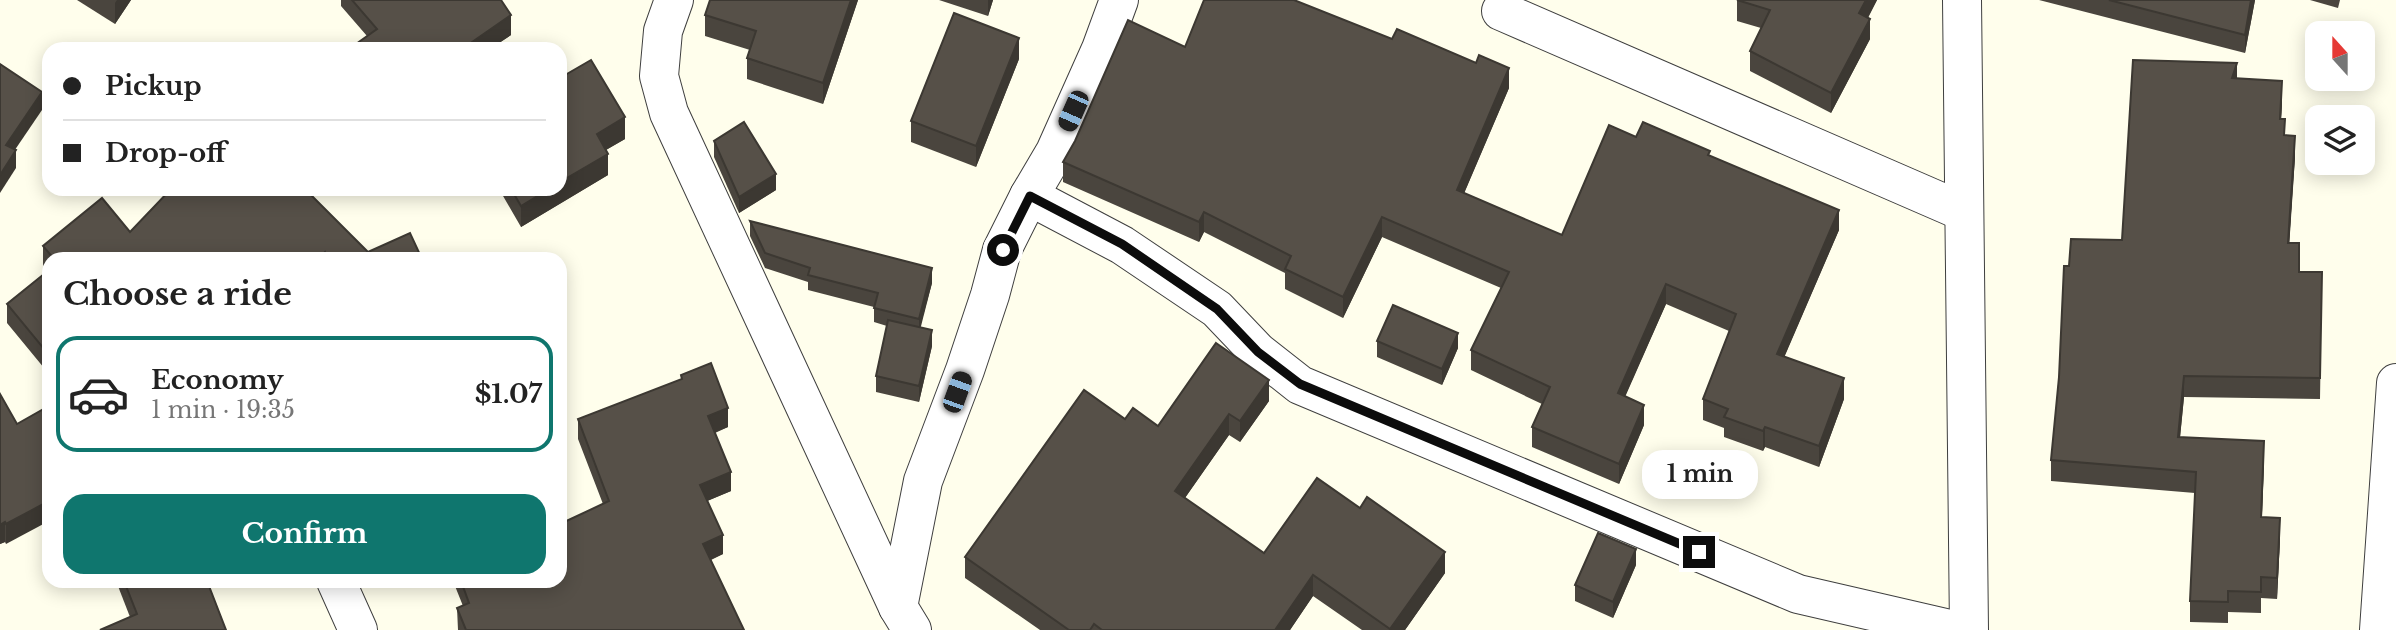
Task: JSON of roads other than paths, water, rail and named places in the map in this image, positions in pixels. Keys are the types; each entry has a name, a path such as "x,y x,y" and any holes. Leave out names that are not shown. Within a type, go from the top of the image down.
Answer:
{"street":[{"path":"674,0 663,31 659,76 669,113 905,619"},
{"path":"905,619 923,481 969,359 1003,250 1055,152 1101,49 1119,0"},
{"path":"1962,0 1969,630"},
{"path":"1501,11 1964,212"},
{"path":"1030,196 1122,244 1206,301 1258,352 1300,384 1798,594 1954,630"},
{"path":"2379,630 2396,383"},
{"path":"339,588 358,630"}]}
